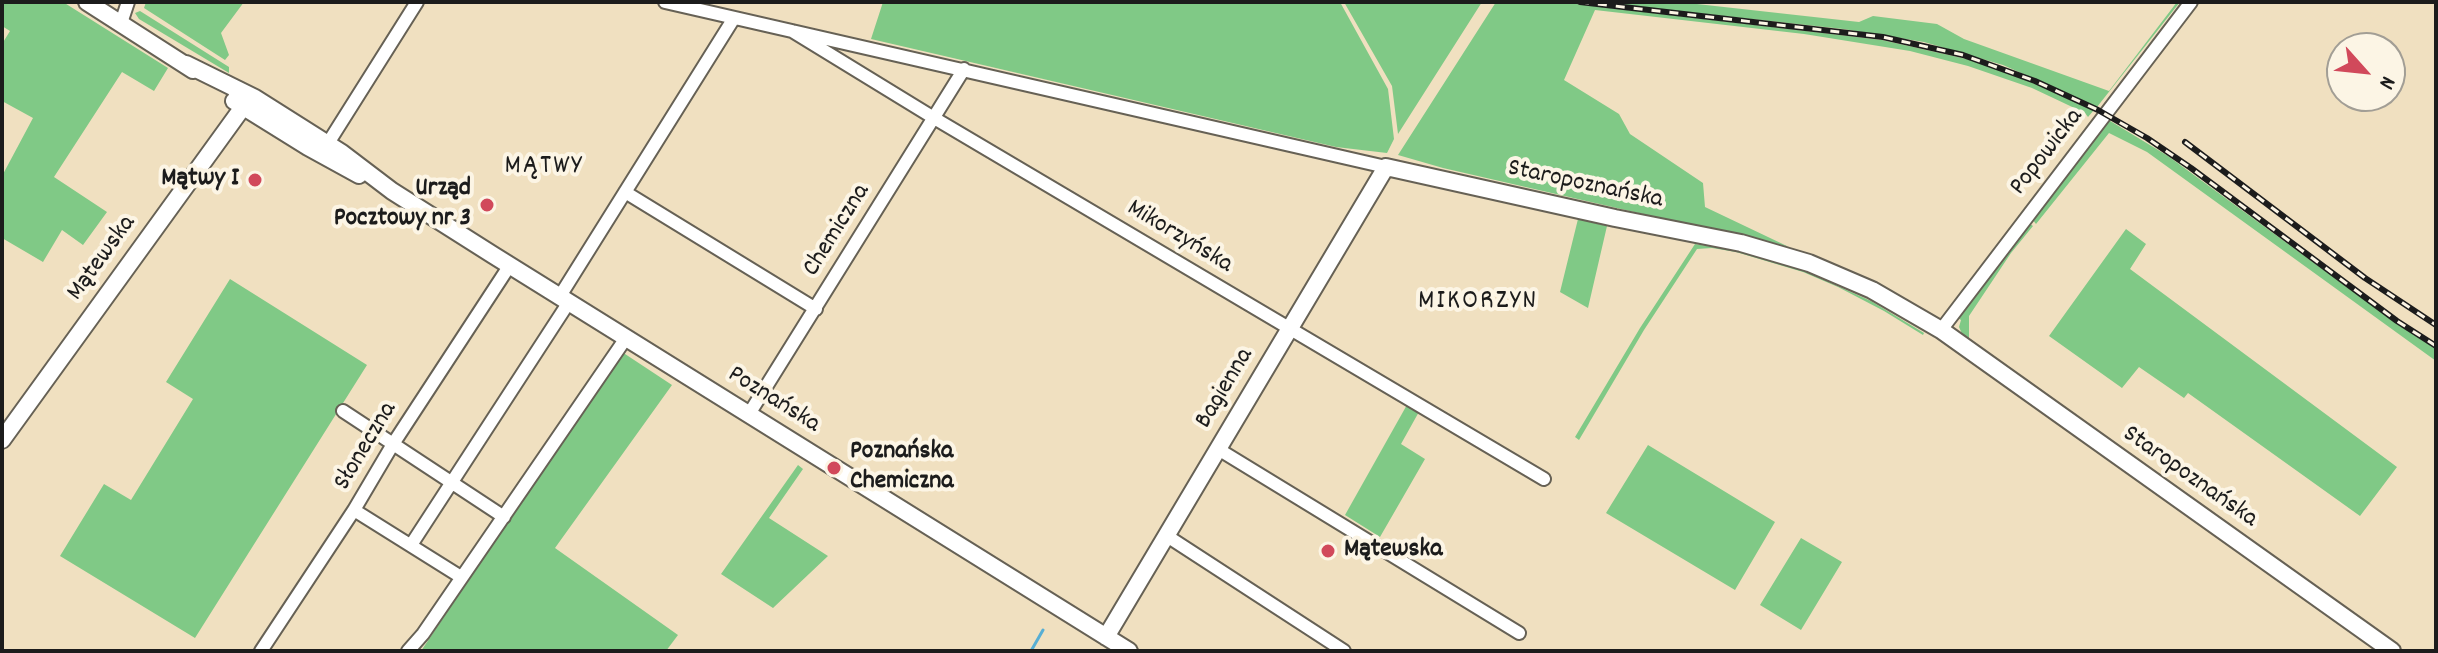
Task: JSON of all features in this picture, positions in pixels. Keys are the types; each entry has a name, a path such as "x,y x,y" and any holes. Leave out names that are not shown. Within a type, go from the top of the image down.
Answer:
{"street":[{"name":"Poznańska","path":"87,2 186,64 243,107 324,149 1129,651"},
{"path":"121,23 128,2"},
{"path":"324,149 417,2"},
{"name":"Staropoznańska","path":"665,2 1386,167 1777,252 1872,290 1941,330 2392,651"},
{"name":"Popowicka","path":"1941,330 2191,2"},
{"path":"411,545 734,18"},
{"name":"Mikorzyńska","path":"792,31 1544,479"},
{"path":"830,55 836,41"},
{"name":"Poznańska","path":"186,64 272,109 324,149"},
{"name":"Chemiczna","path":"749,414 964,69"},
{"path":"233,87 240,95 243,107 272,109"},
{"name":"Mątewska","path":"2,440 243,107"},
{"name":"Bagienna","path":"1106,637 1386,167"},
{"path":"625,192 816,309"},
{"name":"Słoneczna","path":"261,651 510,265"},
{"path":"408,651 423,634 626,338"},
{"path":"343,411 504,517"},
{"path":"1218,449 1519,633"},
{"path":"354,510 461,577"},
{"path":"1167,536 1344,651"}],"green space":[{"path":"2,2 63,2 168,68 154,91 122,72 54,177 107,212 83,245 62,230 43,262 2,238 2,176 33,118 2,101 2,44 10,31 2,26"},
{"path":"146,2 244,2 221,33 229,55 225,60 144,8"},
{"path":"883,2 1340,2 1388,89 1394,139 1387,153 1336,147 871,39"},
{"path":"1344,2 1482,2 1398,134 1392,86"},
{"path":"1496,2 1560,2 1882,40 1971,60 2034,83 2094,110 2088,117 2032,88 1968,66 1910,51 1804,34 1595,10 1564,80 1619,114 1630,134 1703,183 1705,207 1789,247 1398,155"},
{"path":"1596,2 1679,2 1859,22 1873,16 1937,24 1964,39 2109,91 2180,2 2097,107 2003,65 1924,42 1843,29"},
{"path":"140,11 229,67 229,73 139,19 135,13"},
{"path":"2107,119 2168,156 2436,349 2436,361 2147,152 2109,133 2036,224 2032,219"},
{"path":"1578,219 1607,226 1588,308 1560,292"},
{"path":"2029,223 2033,226 1969,316 1969,339 1988,356 1963,336 1958,318"},
{"path":"2126,229 2146,244 2130,269 2397,467 2360,516 2188,393 2184,398 2139,367 2122,388 2049,336"},
{"path":"1695,244 1737,251 1804,271 1871,301 1924,333 1803,272 1736,252 1697,249 1644,330 1579,440 1575,437"},
{"path":"230,279 367,365 195,638 60,556 104,484 131,500 193,399 166,382"},
{"path":"622,352 672,385 555,548 678,635 666,651 421,651"},
{"path":"1408,403 1420,410 1401,444 1425,459 1380,537 1345,515"},
{"path":"1648,445 1775,522 1735,590 1606,513"},
{"path":"798,465 803,469 769,518 828,556 773,608 721,574"},
{"path":"1801,538 1842,562 1801,630 1760,605"}],"waterway":[{"path":"1031,651 1043,630"}],"railway":[{"path":"1580,2 1883,37 1963,55 2035,81 2098,110 2147,138 2397,321 2436,346"},
{"path":"2185,142 2365,278 2436,325"}],"place":[{"name":"Mątwy I","path":"255,180"},
{"name":"Urząd Pocztowy nr 3","path":"487,205"},
{"name":"Poznańska Chemiczna","path":"834,468"},
{"name":"Mątewska","path":"1328,551"}],"district":[{"name":"MĄTWY","path":"544,168"},
{"name":"MIKORZYN","path":"1478,303"}]}
